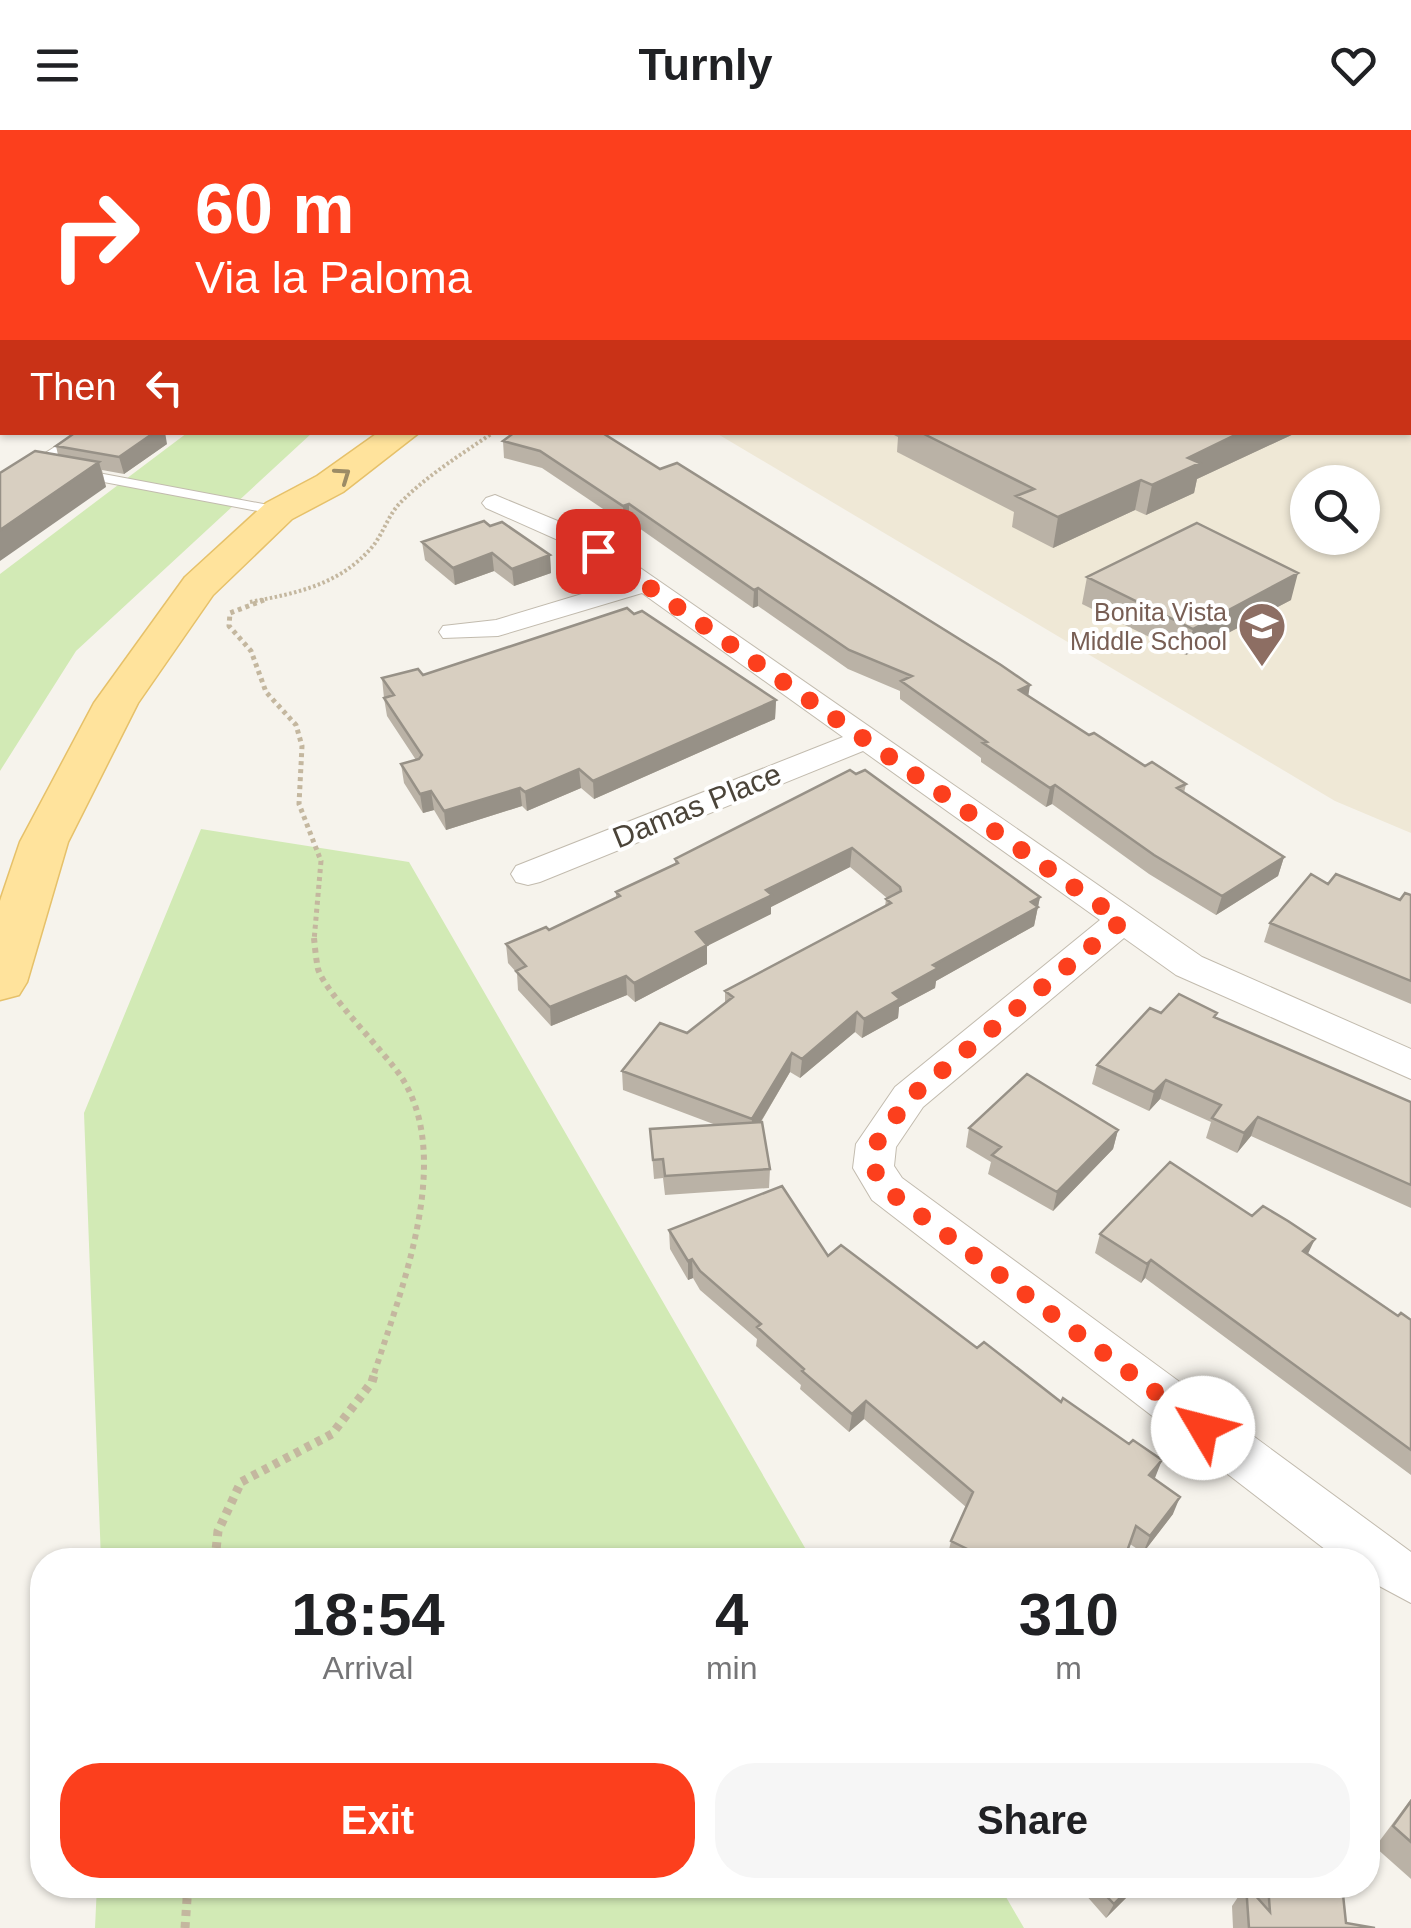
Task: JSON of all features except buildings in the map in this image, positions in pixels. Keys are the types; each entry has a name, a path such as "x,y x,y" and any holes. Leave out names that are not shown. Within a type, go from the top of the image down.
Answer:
{"main road":[{"path":"279,511 292,473 348,435"},
{"path":"0,982 44,842 116,703 199,586 279,511 330,484 399,435"}],"street":[{"path":"495,502 585,542 647,583 1189,966 1411,1065"},
{"path":"452,632 498,628 647,583"},
{"name":"Damas Place","path":"528,874 865,738"},
{"path":"1122,921 909,1098 876,1144 873,1168 887,1190 1353,1548"},
{"path":"1380,1564 1411,1579"}],"lane":[{"path":"0,488 83,435"},
{"path":"36,466 279,511"}],"path":[{"path":"217,1548 218,1531 241,1482 332,1434 372,1382 409,1265 424,1177 421,1121 403,1080 319,972 313,933 321,861 299,804 302,746 296,725 266,692 251,650 228,626 230,612 251,602 303,593 334,579 374,546 398,505 426,479 490,435"},
{"path":"185,1928 187,1898"}],"shaded area":[{"name":"Bonita Vista Middle School","path":"719,435 1411,435 1411,833 1335,801"}],"green space":[{"path":"184,435 310,435 76,651 0,771 0,574"},
{"path":"201,829 409,862 805,1548 101,1548 84,1113"},
{"path":"96,1898 1007,1898 1024,1928 95,1928"}],"place":[{"name":"Bonita Vista Middle School","path":"1262,668"}],"route":[{"path":"598,551 1122,921 909,1098 876,1144 873,1168 887,1190 1203,1428"}]}
